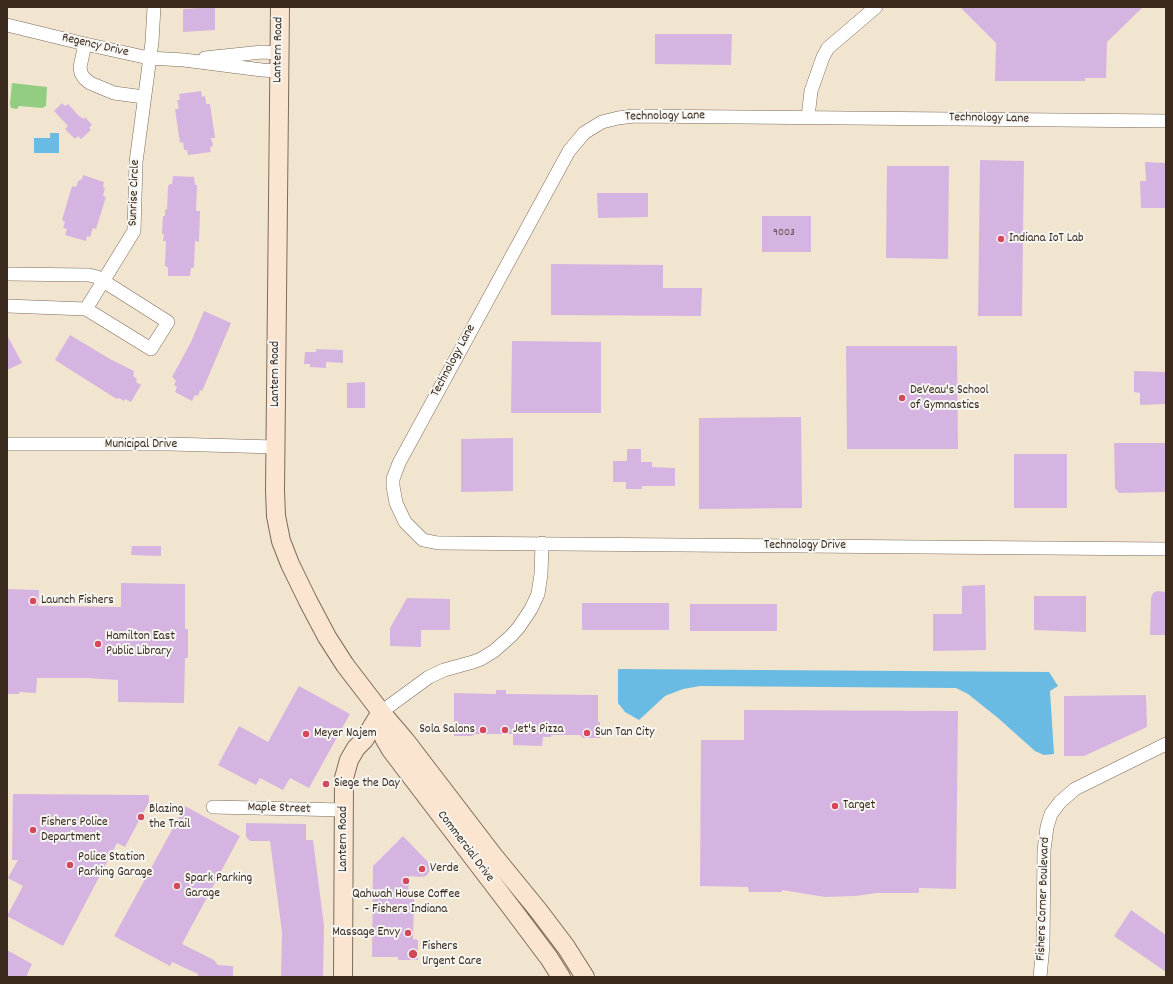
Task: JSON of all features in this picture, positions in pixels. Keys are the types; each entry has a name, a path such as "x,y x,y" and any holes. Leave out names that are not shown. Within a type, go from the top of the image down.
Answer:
{"street":[{"name":"Sunrise Circle","path":"86,309 134,231 136,162 153,32 154,7"},
{"name":"Lantern Road","path":"280,7 278,71 275,447 275,510 278,528 286,554 308,601 337,653 381,712 405,740"},
{"path":"808,117 811,91 823,57 828,48 876,7"},
{"name":"Regency Drive","path":"7,25 149,58 184,60 278,71"},
{"path":"85,44 80,67 84,78 90,83 114,93 144,97"},
{"name":"Regency Drive","path":"184,60 262,52 279,53"},
{"name":"Technology Lane","path":"445,543 424,540 405,522 398,510 394,498 393,486 395,474 399,463 569,151 584,133 596,125 611,119 626,117 808,117 1166,121"},
{"path":"7,274 89,275 97,277 168,322 151,349 86,309 7,306"},
{"name":"Municipal Drive","path":"7,444 170,444 275,447"},
{"name":"Technology Drive","path":"445,543 1166,549"},
{"path":"381,712 434,674 481,659 494,651 511,636 524,619 536,598 541,581 542,543"},
{"name":"Lantern Road","path":"343,977 344,783 349,760 356,748 364,740 381,712"},
{"name":"Commercial Drive","path":"381,712 384,738 391,750 549,958 561,977"},
{"name":"Commercial Drive","path":"405,740 562,942 584,977"},
{"name":"Fishers Corner Boulevard","path":"1040,977 1043,945 1044,850 1047,827 1052,814 1064,797 1075,789 1166,744"},
{"name":"Maple Street","path":"213,807 344,810"}],"green space":[{"path":"12,83 47,87 46,106 42,108 19,106 17,109 11,108"}],"water":[{"path":"50,133 59,133 59,153 34,153 34,138 50,138"},
{"path":"618,669 1049,672 1058,686 1050,691 1054,754 1044,755 1035,751 968,694 956,688 700,686 683,689 665,696 639,720 625,712 618,703"}],"building":[{"path":"215,7 215,30 183,32 183,9"},
{"path":"960,7 1143,7 1107,42 1106,78 1085,78 1085,81 995,81 996,43"},
{"path":"655,34 732,34 731,65 655,64"},
{"path":"201,91 202,97 205,96 206,104 210,104 215,138 211,138 213,145 210,148 211,152 188,155 187,150 184,150 183,142 180,143 175,109 179,109 177,100 180,100 179,94"},
{"path":"62,103 65,106 68,104 79,116 84,119 85,117 92,125 89,128 91,130 81,139 78,136 75,139 65,129 68,126 54,111"},
{"path":"980,160 1024,161 1022,316 978,316"},
{"path":"1145,162 1166,163 1166,208 1141,208 1140,181 1146,181"},
{"path":"887,166 949,166 948,259 886,258"},
{"path":"83,175 104,182 103,187 105,188 103,196 106,197 96,229 93,228 90,237 87,236 86,241 65,235 67,229 63,228 65,222 62,220 72,186 76,187 78,181 82,179"},
{"path":"173,176 194,177 195,185 197,185 196,211 200,211 199,242 195,241 194,266 191,268 190,276 168,276 168,267 165,265 166,241 163,241 164,234 162,234 163,216 165,216 165,209 167,210 168,186 172,184"},
{"path":"597,193 648,193 648,217 598,218"},
{"path":"762,216 811,216 811,252 762,252"},
{"path":"551,264 663,265 663,288 702,288 701,316 551,315"},
{"path":"204,311 231,323 202,391 200,390 198,396 195,395 192,401 175,392 177,387 174,385 176,381 172,377 191,342"},
{"path":"7,335 22,363 7,370"},
{"path":"70,335 110,359 134,371 133,376 137,379 136,382 141,385 131,402 125,399 124,401 119,398 115,398 55,360"},
{"path":"512,341 601,342 601,413 511,413"},
{"name":"DeVeau's School of Gymnastics","path":"846,346 957,346 958,449 847,449"},
{"path":"316,349 343,350 343,363 326,362 326,368 310,367 310,364 304,364 305,352 316,352"},
{"path":"1134,371 1166,372 1166,404 1140,405 1140,393 1134,392"},
{"path":"365,382 365,408 347,408 347,383"},
{"path":"801,417 802,508 699,509 699,418"},
{"path":"513,438 513,491 461,492 461,439"},
{"path":"1114,443 1166,443 1166,492 1119,493 1115,488"},
{"path":"627,449 641,449 641,462 652,462 652,467 675,468 675,486 642,486 642,489 626,489 626,482 613,482 613,461 627,461"},
{"path":"1014,454 1067,454 1067,508 1014,508"},
{"path":"132,546 161,546 161,556 131,555"},
{"name":"Hamilton East Public Library","path":"121,583 185,584 185,629 188,629 188,658 185,658 184,703 118,702 118,680 86,678 37,678 36,693 19,692 19,694 7,694 7,589 39,590 38,606 121,607"},
{"path":"985,585 986,650 933,651 933,614 962,614 962,586"},
{"path":"1157,591 1166,592 1166,635 1150,635 1151,598 1153,593"},
{"path":"1034,596 1086,596 1086,632 1034,630"},
{"path":"407,598 450,599 450,630 421,630 421,647 390,646 390,628"},
{"path":"582,603 669,603 669,630 582,630"},
{"path":"690,604 777,604 777,631 690,631"},
{"name":"Meyer Najem","path":"299,686 350,714 309,788 290,778 283,790 260,778 256,785 218,765 239,726 268,742"},
{"path":"496,690 506,690 506,694 598,695 598,722 600,722 600,738 583,738 580,735 551,735 551,737 543,737 542,746 513,745 513,734 475,734 472,736 454,736 454,693 496,694"},
{"path":"1146,695 1147,727 1084,756 1064,756 1064,696"},
{"path":"744,710 958,711 956,889 919,888 919,893 876,893 856,896 825,897 782,890 782,892 749,892 748,887 700,886 701,740 744,740"},
{"path":"13,794 149,795 149,802 125,847 117,843 63,946 7,916 23,886 8,878 18,860 12,860"},
{"name":"Spark Parking Garage","path":"185,806 240,836 182,944 214,960 218,965 233,966 233,977 198,977 198,974 172,962 170,966 114,936"},
{"path":"246,823 306,824 306,840 313,840 324,926 323,977 281,977 282,932 270,841 250,841 246,837"},
{"path":"403,836 428,862 430,867 426,876 409,876 408,899 414,899 413,939 418,940 418,960 398,960 398,957 372,957 373,866"},
{"path":"1131,910 1166,935 1166,972 1114,936"},
{"path":"7,950 32,964 26,977 7,977"}],"place":[{"name":"Indiana IoT Lab","path":"1001,239"},
{"name":"DeVeau's School of Gymnastics","path":"902,398"},
{"name":"Launch Fishers","path":"33,601"},
{"name":"Hamilton East Public Library","path":"98,644"},
{"name":"Sola Salons","path":"483,730"},
{"name":"Jet's Pizza","path":"505,730"},
{"name":"Sun Tan City","path":"587,733"},
{"name":"Meyer Najem","path":"306,734"},
{"name":"Siege the Day","path":"326,784"},
{"name":"Target","path":"835,806"},
{"name":"Blazing the Trail","path":"141,817"},
{"name":"Fishers Police Department","path":"33,830"},
{"name":"Police Station Parking Garage","path":"70,865"},
{"name":"Verde","path":"422,869"},
{"name":"Qahwah House Coffee - Fishers Indiana","path":"406,881"},
{"name":"Spark Parking Garage","path":"177,886"},
{"name":"Massage Envy","path":"408,933"},
{"name":"Fishers Urgent Care","path":"413,954"}]}
